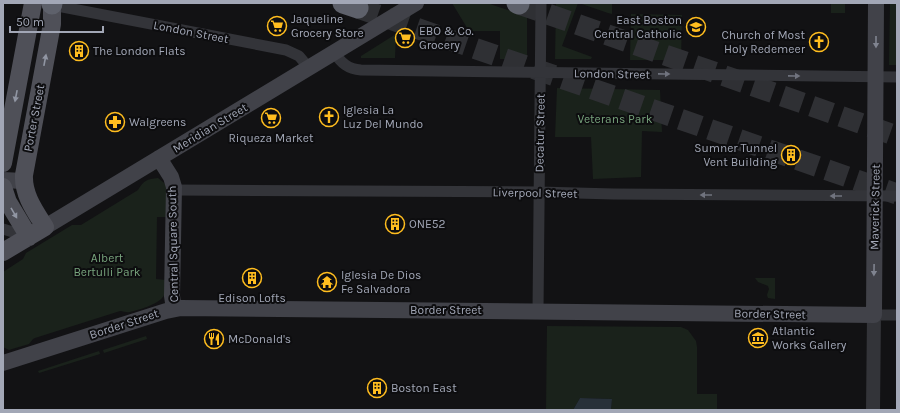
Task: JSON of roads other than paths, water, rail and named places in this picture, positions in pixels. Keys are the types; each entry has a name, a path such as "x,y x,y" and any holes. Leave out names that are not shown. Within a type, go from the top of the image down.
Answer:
{"main road":[{"name":"Porter Street","path":"3,163 45,3"},
{"name":"Porter Street","path":"45,3 52,24 23,181 26,194 45,227"},
{"name":"Meridian Street","path":"3,252 416,3"},
{"name":"Maverick Street","path":"874,315 876,3"},
{"name":"Central Square South","path":"159,158 171,177 174,190 172,296 174,309"},
{"path":"3,180 23,181"},
{"path":"3,187 8,202 29,237"},
{"name":"Border Street","path":"3,363 174,309 183,308 874,315"}],"street":[{"name":"London Street","path":"45,3 286,50 299,56 309,68"},
{"name":"Decatur Street","path":"538,311 541,3"},
{"name":"London Street","path":"334,52 345,65 357,70 897,77"},
{"name":"Liverpool Street","path":"174,190 897,196"},
{"path":"3,229 29,237"},
{"name":"Border Street","path":"874,315 897,315"},
{"name":"Maverick Street","path":"873,410 874,315"}],"tunnel":[{"path":"519,4 897,136"},
{"path":"358,8 897,194"}],"place":[{"name":"Jaqueline Grocery Store","path":"277,26"},
{"name":"East Boston Central Catholic","path":"696,27"},
{"name":"EBO & Co. Grocery","path":"405,38"},
{"name":"Church of Most Holy Redemeer","path":"819,42"},
{"name":"The London Flats","path":"79,51"},
{"name":"Iglesia La Luz Del Mundo","path":"329,117"},
{"name":"Riqueza Market","path":"271,118"},
{"name":"Walgreens","path":"115,122"},
{"name":"Sumner Tunnel Vent Building","path":"791,155"},
{"name":"ONE52","path":"395,224"},
{"name":"Edison Lofts","path":"252,278"},
{"name":"Iglesia De Dios Fe Salvadora","path":"327,282"},
{"name":"Atlantic Works Gallery","path":"758,338"},
{"name":"McDonald's","path":"214,339"},
{"name":"Boston East","path":"377,388"}],"park label":[{"name":"Veterans Park","path":"615,119"},
{"name":"Albert Bertulli Park","path":"107,265"}]}
